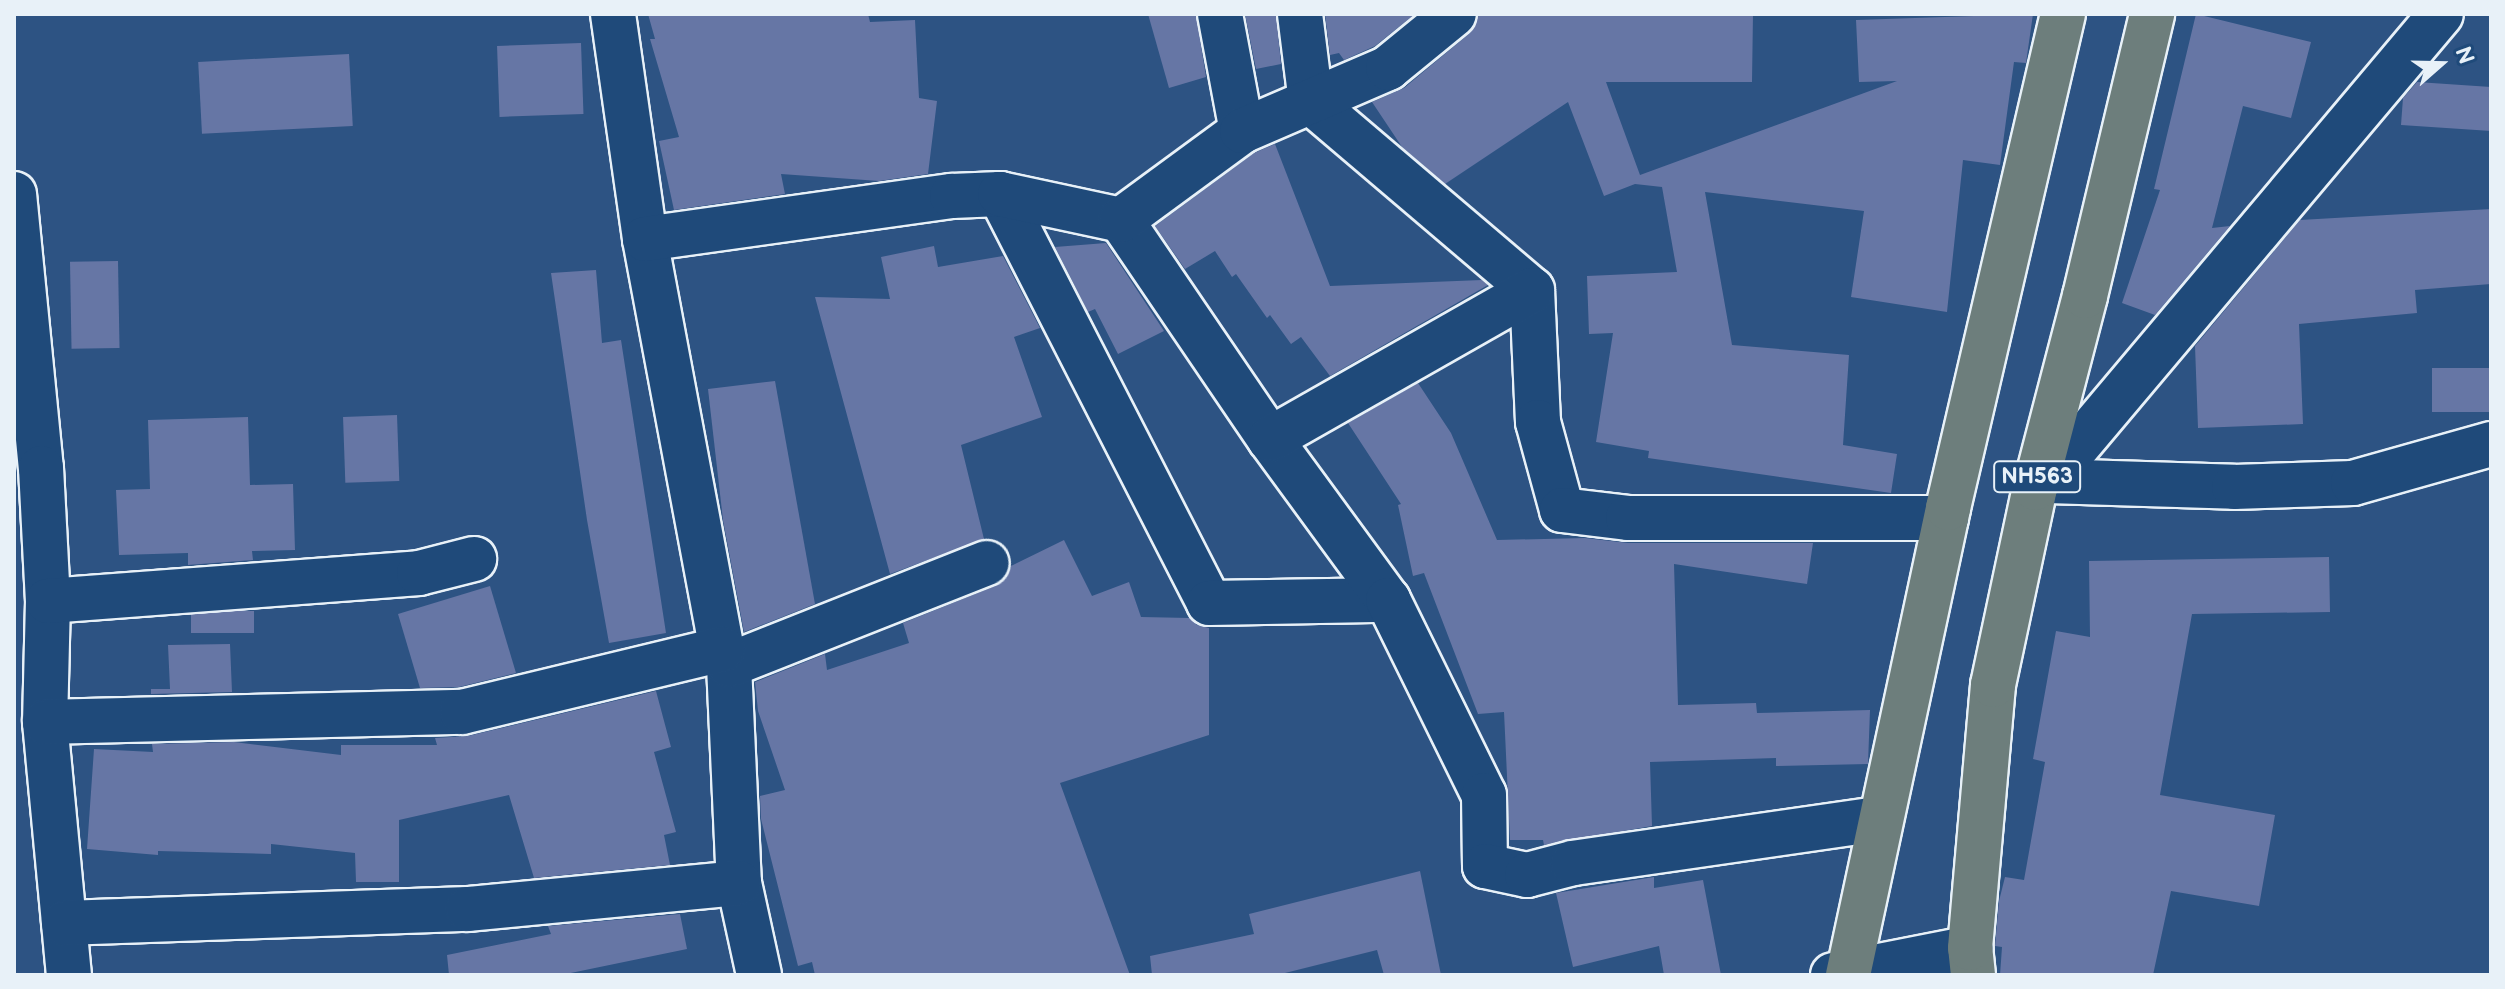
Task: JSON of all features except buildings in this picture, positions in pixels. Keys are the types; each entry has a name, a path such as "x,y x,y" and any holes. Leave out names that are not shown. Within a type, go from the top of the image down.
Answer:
{"highway":[{"name":"NH563","path":"1843,974 2063,14"},
{"name":"NH563","path":"1972,961 1993,685 2152,14"}],"street":[{"path":"613,14 645,239 726,657 739,883 759,975"},
{"path":"1220,14 1242,131"},
{"path":"1300,14 1311,102 1532,290 1538,422 1562,510 1628,518 1946,518"},
{"path":"1121,220 1242,131 1388,68 1454,14"},
{"path":"2041,485 2441,14"},
{"path":"14,194 28,467 48,601 45,722 69,975"},
{"path":"645,239 952,196 1000,194 1121,220 1270,439 1388,600 1484,795 1485,866 1527,875 1573,863 1880,819"},
{"path":"1000,194 1209,603 1388,600"},
{"path":"1270,439 1532,290"},
{"path":"2041,485 2234,487 2353,483 2491,444"},
{"path":"48,601 419,573 474,559"},
{"path":"45,722 462,712 726,657 986,563"},
{"path":"64,923 468,909 739,883"},
{"path":"1843,974 1972,961"}]}
